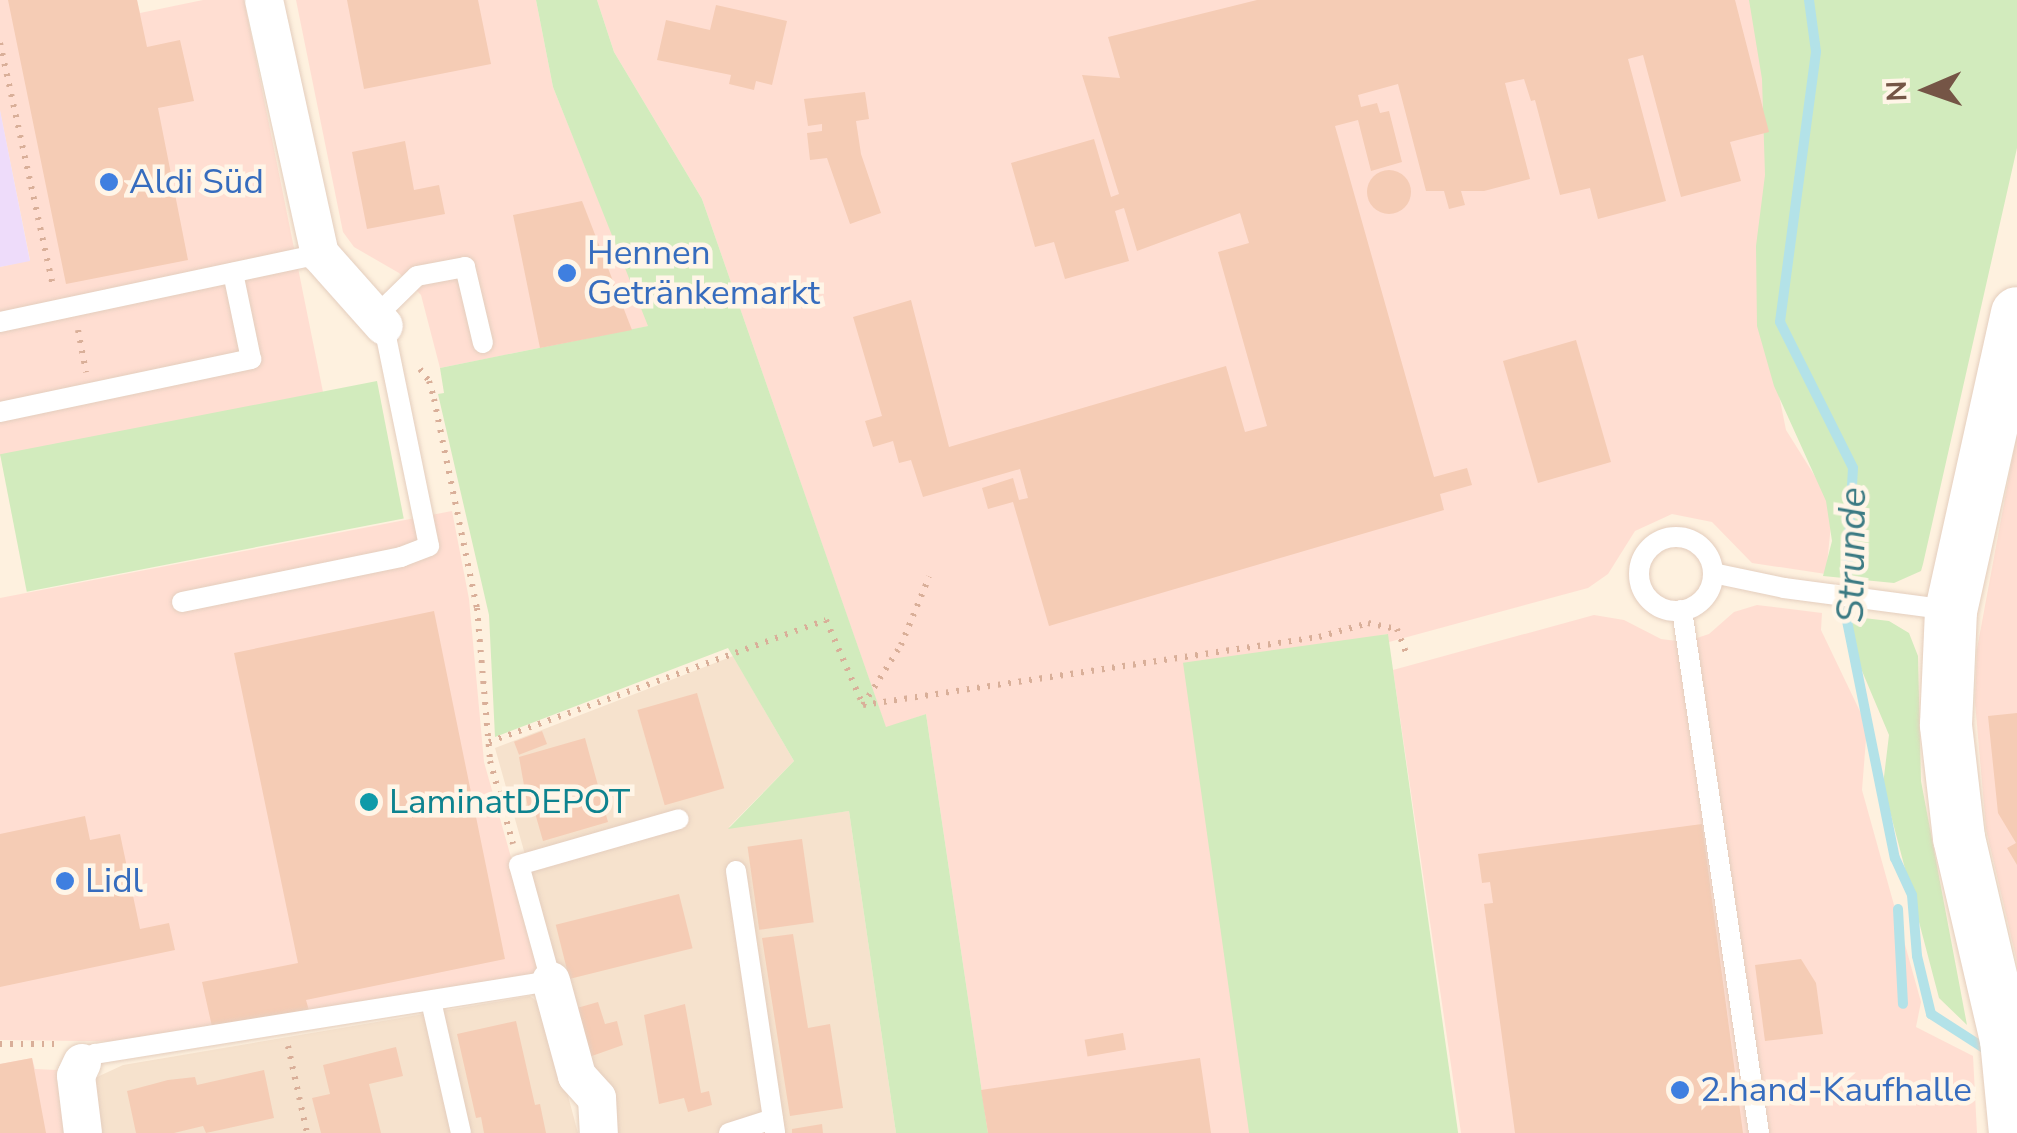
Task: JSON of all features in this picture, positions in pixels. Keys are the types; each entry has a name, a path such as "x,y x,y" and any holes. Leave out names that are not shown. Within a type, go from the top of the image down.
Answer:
{"street":[{"path":"264,0 320,254 380,321"},
{"path":"2012,1073 1959,838 1946,725 1950,611 2017,313"},
{"path":"551,982 577,1076 597,1098 599,1133"},
{"path":"82,1063 76,1076 83,1133"}],"lane":[{"path":"0,322 320,254"},
{"path":"182,602 401,557 429,546 380,321 417,276 465,267 483,344"},
{"path":"0,412 251,358 233,272"},
{"path":"1684,537 1699,544 1710,557 1714,573 1705,598 1682,610 1668,610 1646,595 1640,566 1646,552 1668,538 1684,537"},
{"path":"1714,573 1950,611"},
{"path":"1682,610 1758,1133"},
{"path":"82,1063 95,1054 551,982 518,865 679,819"},
{"path":"729,1133 774,1126 736,871"},
{"path":"432,1001 461,1133"}],"path":[{"path":"0,44 91,392"},
{"path":"862,705 901,645 929,578"},
{"path":"518,865 490,761 489,742 826,620 862,705"},
{"path":"862,705 1319,638 1368,623 1390,624 1397,630 1406,653"},
{"path":"284,1026 307,1133"},
{"path":"0,1044 56,1044 82,1063"}],"shaded area":[{"path":"0,0 137,0 140,13 203,0 244,0 323,392 0,456 0,267 30,260 0,111"},
{"path":"296,0 536,0 553,87 649,326 440,368 421,295 399,273 354,247 343,232"},
{"path":"597,0 1767,0 1770,350 1786,430 1833,505 1826,574 1752,563 1712,522 1672,514 1635,531 1608,574 1588,588 1389,642 1387,634 1186,676 1252,1133 988,1133 926,714 886,728 702,199 614,52"},
{"path":"0,110 30,261 0,267"},
{"path":"2017,433 2017,962 1986,829 1975,702 1977,649"},
{"path":"452,511 469,599 484,762 544,974 161,1042 0,1040 0,598"},
{"path":"1757,605 1822,613 1821,630 1867,726 1862,790 1921,1002 1916,1027 1973,1056 1977,1133 1461,1133 1393,670 1594,615 1624,620 1661,639 1685,642 1709,634 1734,612"},
{"path":"733,656 794,761 729,827 849,811 896,1133 612,1133 573,1025 495,748"},
{"path":"530,996 544,1007 578,1133 93,1133 95,1078 123,1065"},
{"path":"32,1058 35,1069 57,1070 69,1133 0,1133 0,1064"}],"green space":[{"path":"536,0 597,0 614,52 702,199 886,727 926,714 988,1133 896,1133 849,811 728,829 794,761 728,648 495,737 489,615 438,394 444,393 440,368 648,326 553,87"},
{"path":"1749,0 2017,0 2017,148 1923,564 1921,571 1894,583 1823,576 1832,541 1826,501 1774,386 1757,326 1756,246 1765,175 1762,79"},
{"path":"377,381 404,518 27,592 0,454"},
{"path":"1847,616 1889,621 1909,633 1918,656 1921,781 1967,1025 1939,998 1883,785 1889,735 1846,633"},
{"path":"1388,634 1458,1133 1249,1133 1183,663"}],"building":[{"name":"Aldi Süd","path":"8,0 137,0 147,47 180,40 194,101 158,108 188,260 66,284"},
{"path":"347,0 478,0 491,64 364,89"},
{"path":"1257,0 1735,0 1769,132 1730,142 1741,181 1681,197 1643,55 1628,59 1666,201 1598,219 1590,188 1560,195 1535,100 1531,101 1524,79 1505,83 1530,179 1484,191 1461,191 1465,205 1449,209 1444,191 1426,191 1398,84 1358,95 1361,107 1377,103 1380,113 1389,111 1402,162 1371,171 1358,120 1335,126 1434,477 1467,468 1472,485 1440,494 1444,510 1049,626 1013,502 988,509 982,488 1013,478 1019,500 1028,498 1020,469 923,497 911,460 899,463 893,441 873,447 865,421 882,416 853,317 911,300 949,447 1226,366 1245,432 1267,426 1218,252 1249,243 1240,213 1137,251 1124,208 1115,211 1129,261 1065,279 1054,242 1035,247 1011,163 1094,139 1111,197 1119,194 1082,75 1120,78 1108,37"},
{"path":"716,5 787,21 772,85 756,81 754,90 729,84 731,75 657,60 666,20 710,30"},
{"path":"865,92 869,119 856,121 861,154 881,213 850,224 827,158 810,160 807,133 822,131 822,124 808,126 804,99"},
{"path":"405,141 414,190 439,185 445,214 367,229 352,152"},
{"path":"1389,170 1405,176 1411,192 1405,208 1389,214 1373,208 1367,192 1373,176"},
{"name":"Hennen Getränkemarkt","path":"582,201 632,330 540,348 513,215"},
{"path":"1576,340 1611,462 1538,483 1503,361"},
{"name":"LaminatDEPOT","path":"434,611 505,959 306,1000 310,1014 213,1031 202,982 298,963 234,653"},
{"path":"697,693 724,788 665,805 637,710"},
{"path":"2017,713 2017,865 2007,848 2016,843 1998,813 1988,716"},
{"path":"542,731 547,744 519,755 514,742"},
{"path":"585,738 608,822 543,841 533,806 528,808 519,757"},
{"name":"Lidl","path":"85,816 90,840 120,834 140,929 169,923 175,950 0,987 0,834"},
{"path":"1702,824 1743,1133 1515,1133 1484,904 1493,903 1490,882 1482,883 1478,854"},
{"path":"802,839 814,922 759,930 748,847"},
{"path":"679,894 693,948 569,979 556,925"},
{"path":"793,934 808,1028 830,1024 843,1108 790,1116 762,938"},
{"path":"1801,959 1816,983 1823,1034 1765,1041 1755,965"},
{"path":"598,1002 605,1024 617,1021 623,1045 589,1057 570,1010"},
{"path":"685,1004 701,1093 709,1091 712,1105 688,1112 684,1098 659,1104 644,1015"},
{"path":"516,1021 535,1105 540,1104 546,1133 484,1133 481,1117 476,1118 457,1034"},
{"path":"1123,1033 1126,1050 1088,1057 1085,1040"},
{"path":"396,1047 403,1076 369,1084 381,1133 321,1133 312,1098 330,1094 323,1065"},
{"path":"32,1058 46,1133 0,1133 0,1064"},
{"path":"1200,1058 1211,1133 988,1133 981,1090"},
{"path":"264,1070 274,1118 206,1133 203,1126 174,1133 136,1133 127,1091 195,1077 197,1085"},
{"path":"822,1124 823,1133 792,1133 792,1129"}],"waterway":[{"name":"Strunde","path":"1809,0 1816,52 1780,322 1853,468 1845,611 1895,858 1912,895 1917,956 1931,1014 1990,1052"},
{"path":"1898,909 1903,1004"}],"place":[{"name":"Aldi Süd","path":"109,182"},
{"name":"Hennen Getränkemarkt","path":"567,273"},
{"name":"LaminatDEPOT","path":"369,802"},
{"name":"Lidl","path":"65,881"},
{"name":"2.hand-Kaufhalle","path":"1680,1090"}]}
